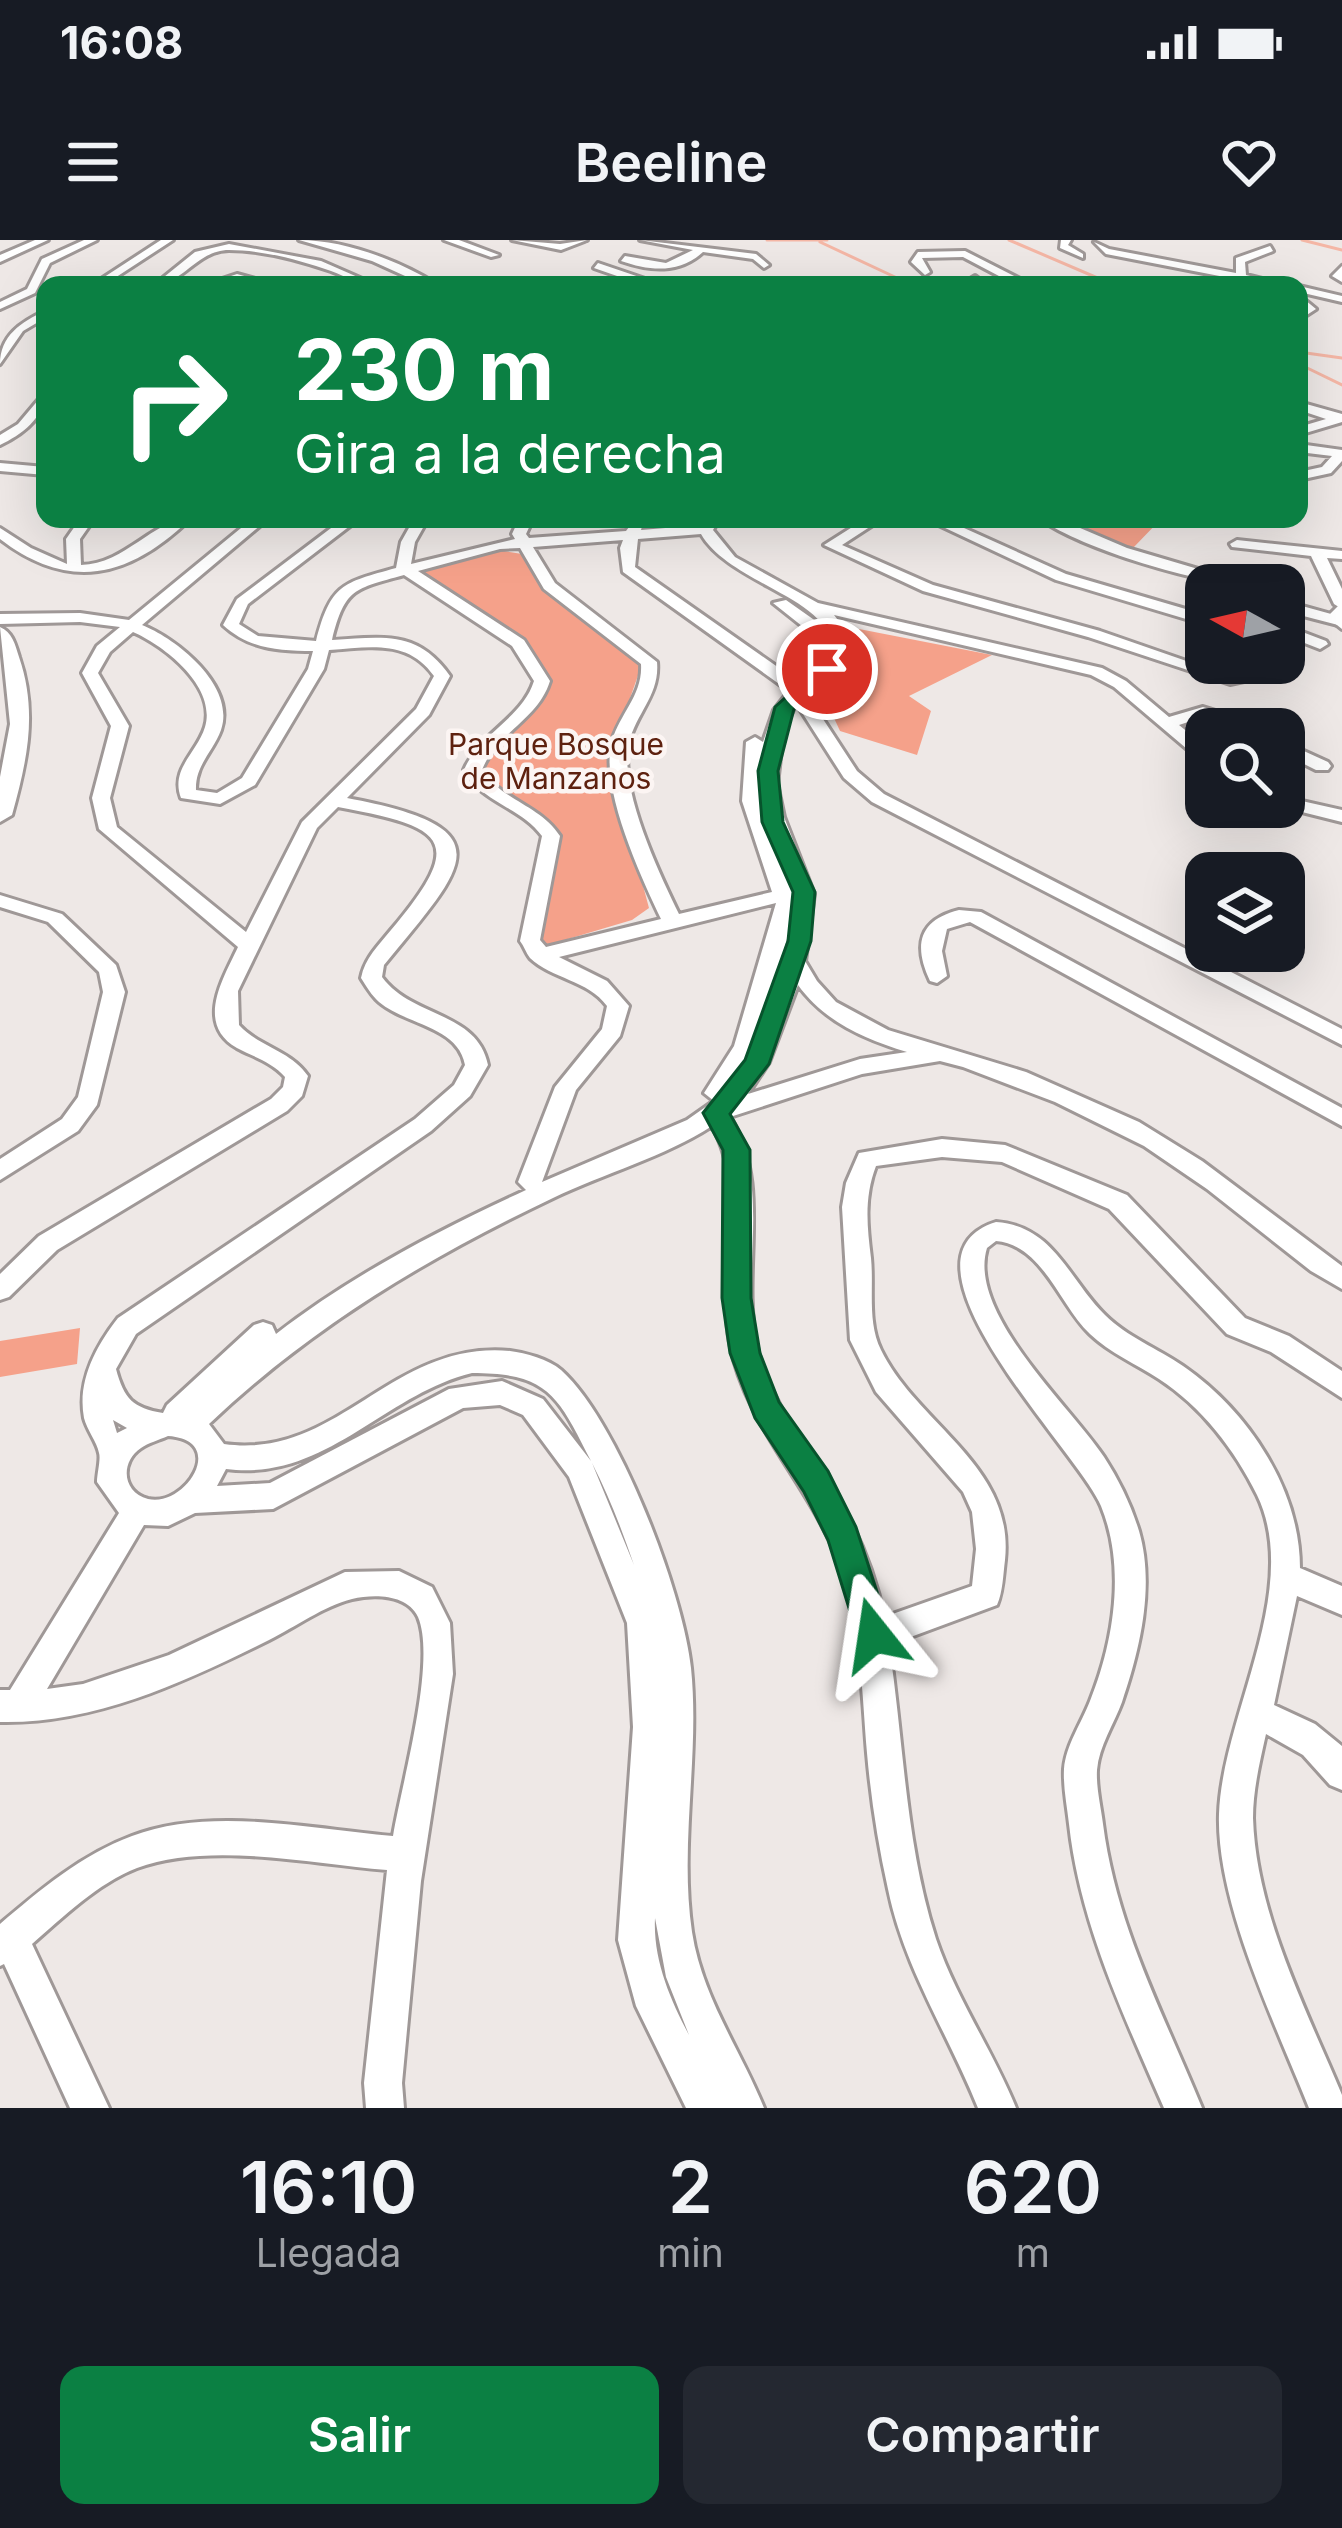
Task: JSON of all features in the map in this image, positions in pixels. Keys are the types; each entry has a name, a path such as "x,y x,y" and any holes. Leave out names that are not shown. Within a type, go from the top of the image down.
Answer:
{"main road":[{"path":"0,632 22,690 22,727 4,793"}],"street":[{"path":"0,259 43,240"},
{"path":"38,276 46,261 92,240"},
{"path":"111,276 168,240"},
{"path":"304,240 376,259 413,276"},
{"path":"323,240 383,256 429,276"},
{"path":"449,240 494,254"},
{"path":"517,240 561,247 581,240"},
{"path":"645,240 756,256 764,265"},
{"path":"1066,240 1064,246 1080,256"},
{"path":"1124,240 1094,246 1245,276"},
{"path":"171,276 203,252 227,247 256,250 341,276"},
{"path":"625,259 662,266 687,261 701,248"},
{"path":"1241,275 1240,260 1270,249"},
{"path":"925,272 916,262 918,255 957,253 1005,276"},
{"path":"598,266 623,276"},
{"path":"1342,268 1337,276 1342,279"},
{"path":"1295,276 1301,271"},
{"path":"606,276 616,274"},
{"path":"0,306 31,291 36,281"},
{"path":"1308,291 1342,298"},
{"path":"0,361 19,329 36,319"},
{"path":"0,442 22,427 36,409"},
{"path":"1308,409 1339,418"},
{"path":"1308,428 1339,418"},
{"path":"1308,449 1342,454"},
{"path":"1308,474 1326,470 1342,454"},
{"path":"0,466 36,470"},
{"path":"72,561 84,528"},
{"path":"0,532 33,561 72,561 130,558 171,528"},
{"path":"250,528 103,649 90,673 120,726 101,798 101,816 124,844 250,947"},
{"path":"0,1289 48,1243 279,1105 294,1090 297,1076 289,1063 245,1044 229,1031 223,1012 301,837 424,711 442,676 437,663 423,652 398,645 260,644 241,636 232,625 233,614 341,528"},
{"path":"403,568 407,542 416,528"},
{"path":"518,528 549,586 638,650 650,666 649,686 626,726 618,758 671,919"},
{"path":"0,619 132,624 164,638 213,699 211,734 184,785 187,794 201,800 220,799 249,782 316,668 337,595 403,568 522,542 620,528"},
{"path":"634,528 628,569 794,687 850,774 878,798 1342,1038"},
{"path":"703,528 706,552 820,620 892,627"},
{"path":"859,528 831,544 928,588 1185,659"},
{"path":"953,528 1061,577 1185,614"},
{"path":"1046,528 1112,558 1185,579"},
{"path":"1068,528 1122,551 1185,568"},
{"path":"1238,544 1342,555"},
{"path":"1317,553 1341,613"},
{"path":"403,568 518,643 540,677 537,697 479,755 473,770 480,784 539,819 549,831 550,852 529,930 539,956 602,985 618,1012 612,1031 566,1088 530,1182"},
{"path":"1305,602 1341,613"},
{"path":"1305,609 1341,613"},
{"path":"820,620 859,618 1065,662 1191,708"},
{"path":"0,632 43,619"},
{"path":"716,1113 747,1063 794,958 804,892 768,800 778,721 794,687 823,652 820,620"},
{"path":"1305,638 1320,644"},
{"path":"1120,684 1185,738"},
{"path":"177,1421 239,1353 321,1292 530,1182 683,1117 747,1063 780,940 787,894 751,801 760,727 769,704 794,687"},
{"path":"1167,723 1185,718"},
{"path":"778,721 820,725"},
{"path":"1305,758 1322,766"},
{"path":"117,1455 97,1422 104,1364 118,1335 137,1317 423,1125 457,1100 473,1076 473,1052 465,1038 382,997 371,978 374,964 444,878 451,862 447,839 418,817 335,801"},
{"path":"1305,807 1342,816"},
{"path":"539,956 671,919 787,894"},
{"path":"0,1171 70,1125 89,1099 114,992 109,970 55,917 7,906"},
{"path":"219,920 267,907"},
{"path":"937,976 928,940 932,928 946,918 974,916 1342,1118"},
{"path":"794,958 816,992 847,1018 887,1040 994,1069 1171,1152 1342,1279"},
{"path":"706,2108 654,2006 636,1940 649,1726 642,1623 581,1470 533,1407 502,1393 459,1396 272,1496 188,1501 153,1513 136,1512 111,1490 117,1455 138,1434 177,1421 355,1289 504,1210 716,1113 860,1067 935,1055"},
{"path":"716,1113 736,1150 736,1298 749,1367 766,1408 831,1508 856,1569 874,1635 892,1817 922,1950 997,2108"},
{"path":"874,1635 986,1595 994,1561 992,1515 956,1457 892,1394 865,1347 853,1216 855,1182 867,1159 943,1148 1005,1154 1118,1202 1236,1326 1280,1344 1342,1386"},
{"path":"1183,2108 1116,1956 1087,1853 1081,1766 1108,1696 1132,1585 1124,1529 1089,1461 993,1335 969,1264 970,1249 980,1236 992,1232 1029,1240 1104,1331 1179,1378 1251,1452 1281,1515 1286,1577 1253,1712 1236,1815 1244,1873 1328,2108"},
{"path":"214,1455 281,1457 417,1378 477,1359 515,1362 548,1374 562,1390 616,1486 666,1617 675,1666 668,1878 674,1938 716,2053 745,2108"},
{"path":"104,1364 105,1388 114,1406 141,1422 177,1421 209,1440 214,1455 208,1479 188,1501"},
{"path":"9,1708 136,1512"},
{"path":"1286,1577 1342,1601"},
{"path":"9,1708 57,1709 130,1685 344,1586 382,1580 404,1584 435,1620 436,1662 406,1854 382,2083 385,2108"},
{"path":"1253,1712 1292,1729 1335,1759 1342,1773"},
{"path":"90,2108 6,1944 76,1885 137,1851 183,1841 406,1854"}],"green space":[{"path":"1085,528 1152,528 1133,548"},
{"name":"Parque Bosque de Manzanos","path":"498,550 522,554 548,589 616,637 641,667 609,758 649,908 632,920 541,947 541,910 558,836 545,816 481,774 494,749 537,705 548,680 523,642 422,574 436,564"},
{"path":"859,629 992,655 909,696 931,711 917,755 840,731 817,681"},
{"path":"80,1328 77,1364 0,1377 0,1341"}],"waterway":[{"path":"767,240 827,240"},
{"path":"1009,240 1093,276"},
{"path":"1302,240 1342,250"},
{"path":"820,242 893,276"},
{"path":"1308,353 1342,358"},
{"path":"1308,368 1342,385"}],"route":[{"path":"827,669 784,707 768,771 772,822 804,892 799,941 757,1064 716,1113 730,1132 738,1160 736,1298 745,1353 766,1408 831,1508 856,1569 874,1635"}]}
